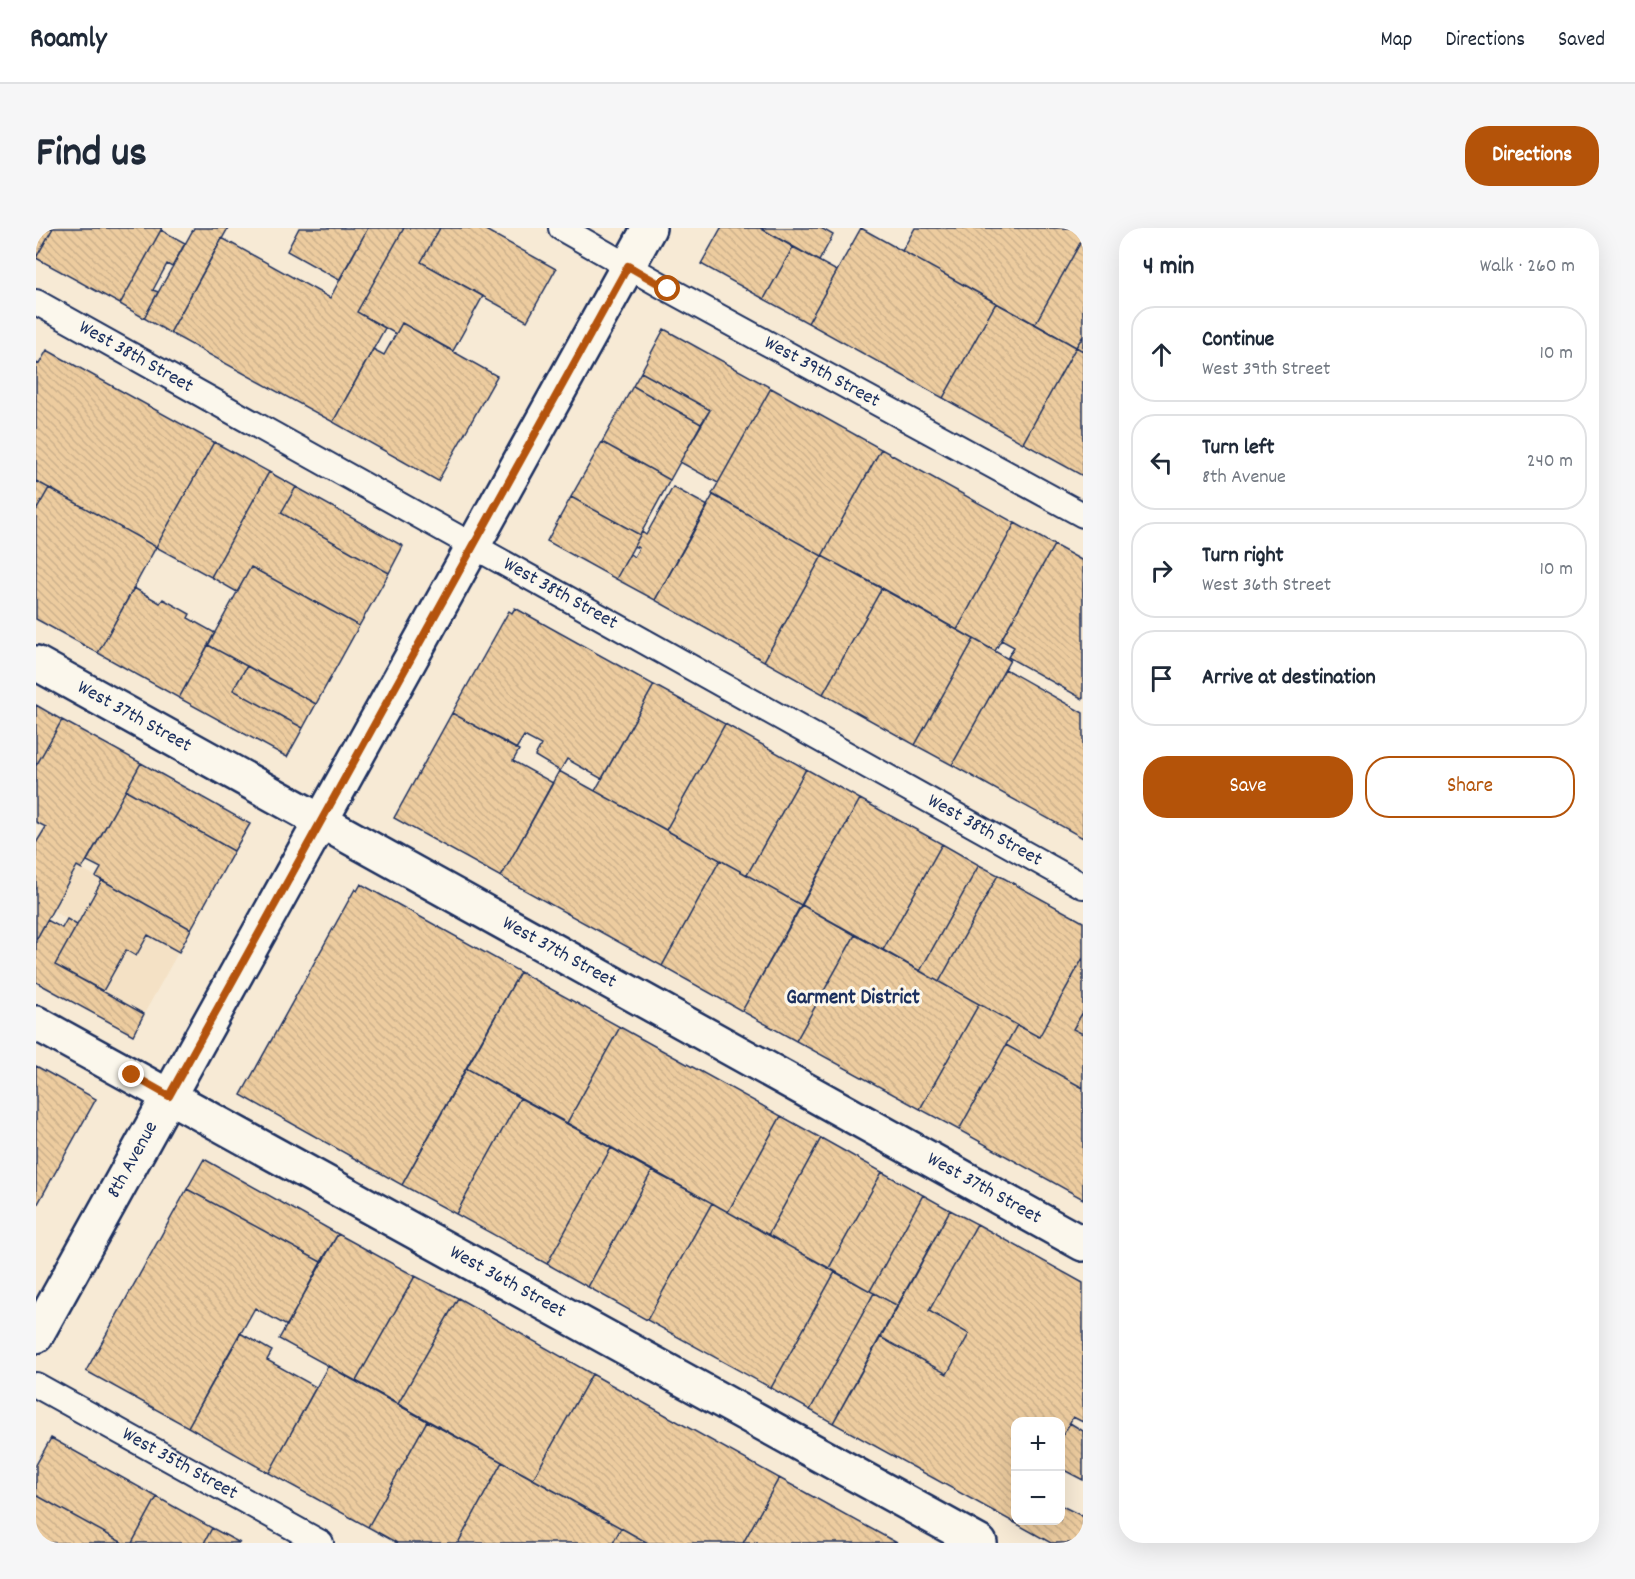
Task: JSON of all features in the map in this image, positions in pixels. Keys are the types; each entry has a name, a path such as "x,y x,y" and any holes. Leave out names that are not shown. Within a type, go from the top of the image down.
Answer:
{"main road":[{"name":"8th Avenue","path":"36,1336 649,228"},
{"name":"West 37th Street","path":"36,663 1083,1244"},
{"name":"West 36th Street","path":"36,1023 980,1543"}],"street":[{"name":"West 39th Street","path":"561,228 1083,515"},
{"name":"West 38th Street","path":"36,302 1083,886"},
{"name":"West 35th Street","path":"36,1385 321,1543"}],"shaded area":[{"path":"77,866 191,929 144,1014 55,965 77,925 52,910"}],"building":[{"path":"36,228 53,228 36,258"},
{"path":"53,228 162,228 120,304 36,258"},
{"path":"194,228 228,228 170,333 144,318"},
{"path":"299,228 368,228 339,280 287,251"},
{"path":"368,228 404,228 357,312 385,328 333,422 170,333 222,238 330,298"},
{"path":"404,228 440,228 421,262 483,296 453,351 402,323 396,334 357,312"},
{"path":"440,228 482,228 556,269 527,321 421,262"},
{"path":"721,228 760,228 793,247 764,299 701,264"},
{"path":"760,228 821,228 833,235 819,261"},
{"path":"861,228 996,303 943,398 808,323"},
{"path":"915,228 1083,228 1083,238 1035,324 902,251"},
{"path":"161,230 185,243 172,267 167,264 153,290 158,292 144,318 120,304"},
{"path":"1083,238 1083,336 1076,347 1035,324"},
{"path":"793,247 837,271 808,323 764,299"},
{"path":"996,303 1076,347 1023,443 943,398"},
{"path":"402,323 497,376 438,481 333,422 373,349 384,355"},
{"path":"664,329 771,388 718,483 680,462 710,410 641,372"},
{"path":"1083,336 1083,351 1076,347"},
{"path":"1076,347 1083,351 1083,476 1023,443"},
{"path":"47,350 214,442 156,547 36,481 36,363 39,364"},
{"path":"641,372 710,410 701,424 633,386"},
{"path":"633,386 701,424 670,480 602,442"},
{"path":"771,388 881,449 822,556 712,494"},
{"path":"214,442 269,472 211,577 156,547"},
{"path":"602,442 670,480 640,535 571,497"},
{"path":"881,449 1015,523 957,630 822,556"},
{"path":"269,472 296,487 281,513 389,573 359,626 251,567 237,592 211,577"},
{"path":"36,481 49,488 36,511"},
{"path":"296,487 403,546 389,573 281,513"},
{"path":"673,487 708,506 655,600 616,579 630,554 634,557 639,548 634,546 642,532 646,535"},
{"path":"49,488 156,547 98,653 36,619 36,511"},
{"path":"713,495 822,556 764,661 655,600"},
{"path":"571,497 640,535 616,579 547,541"},
{"path":"1015,523 1054,545 995,651 957,630"},
{"path":"1054,545 1083,561 1083,699 1008,657 1014,647 1001,640"},
{"path":"822,556 882,588 823,694 764,661"},
{"path":"251,567 359,626 316,704 208,645"},
{"path":"134,588 160,603 163,599 190,614 188,618 215,633 179,698 98,653"},
{"path":"882,588 974,639 915,745 823,694"},
{"path":"515,608 654,685 602,779 567,759 560,771 535,756 541,745 524,736 516,749 452,713 509,611 512,613"},
{"path":"974,639 1010,660 952,765 915,745"},
{"path":"208,645 247,666 233,690 303,728 287,757 179,698"},
{"path":"247,666 316,704 303,728 233,690"},
{"path":"1005,669 1083,713 1083,838 952,765"},
{"path":"654,685 725,724 666,830 595,791"},
{"path":"36,705 62,720 36,766"},
{"path":"452,713 519,750 513,761 553,783 501,877 394,818"},
{"path":"62,720 141,763 82,869 77,866 36,940 36,843 46,827 36,822 36,766"},
{"path":"725,724 806,769 747,875 666,830"},
{"path":"141,763 250,824 234,851 126,790"},
{"path":"806,769 860,799 801,905 747,875"},
{"path":"559,771 720,860 662,966 501,877"},
{"path":"126,790 234,851 191,929 96,877 101,868 87,861"},
{"path":"860,799 942,844 883,950 802,905"},
{"path":"942,844 979,865 920,971 883,950"},
{"path":"720,860 801,905 742,1011 662,966"},
{"path":"979,865 998,875 939,982 920,971"},
{"path":"998,875 1083,922 1083,958 1039,1037 939,982"},
{"path":"102,880 191,929 179,952 148,935 136,956 126,950 103,991 55,965"},
{"path":"361,884 520,972 402,1185 241,1095 355,889 357,891"},
{"path":"802,905 855,935 796,1041 742,1011"},
{"path":"67,919 77,925 55,965 144,1014 133,1035 36,982 36,940 47,920 62,928"},
{"path":"855,935 979,1004 920,1109 796,1041"},
{"path":"1083,958 1083,1012 1073,1029 1083,1034 1083,1088 1006,1045 1017,1025 1039,1037"},
{"path":"520,972 620,1027 567,1123 466,1068"},
{"path":"979,1004 1017,1025 959,1130 920,1109"},
{"path":"1083,1012 1083,1034 1073,1029"},
{"path":"620,1027 781,1116 728,1212 567,1123"},
{"path":"1006,1045 1083,1088 1083,1199 959,1130"},
{"path":"36,1066 96,1099 36,1207"},
{"path":"466,1068 520,1098 456,1214 402,1185"},
{"path":"520,1098 611,1148 547,1264 456,1214"},
{"path":"781,1116 821,1138 768,1235 728,1212"},
{"path":"821,1138 882,1172 829,1268 768,1235"},
{"path":"611,1148 652,1171 588,1287 547,1264"},
{"path":"204,1159 338,1234 321,1262 187,1189"},
{"path":"652,1171 712,1203 647,1320 588,1287"},
{"path":"882,1172 923,1195 870,1291 829,1268"},
{"path":"187,1189 321,1262 287,1326 255,1308 188,1427 86,1371"},
{"path":"923,1195 950,1210 898,1306 870,1291"},
{"path":"712,1203 835,1272 771,1388 647,1320"},
{"path":"950,1210 977,1224 929,1311 969,1334 947,1374 880,1337"},
{"path":"977,1224 1083,1283 1083,1422 1073,1417 1065,1431 1065,1417 1011,1417 1011,1521 833,1423 880,1337 947,1374 969,1334 929,1311"},
{"path":"338,1234 415,1276 356,1381 279,1339"},
{"path":"835,1272 874,1293 810,1410 771,1388"},
{"path":"415,1276 458,1298 398,1404 356,1381"},
{"path":"874,1293 898,1306 833,1423 810,1410"},
{"path":"458,1298 592,1374 533,1479 398,1404"},
{"path":"240,1333 272,1351 267,1360 316,1387 269,1473 188,1427"},
{"path":"328,1366 427,1421 368,1527 269,1473"},
{"path":"592,1374 779,1478 743,1543 648,1543 533,1479"},
{"path":"427,1421 502,1462 458,1543 397,1543 368,1527"},
{"path":"1070,1423 1083,1431 1083,1480 1065,1471 1065,1432"},
{"path":"51,1438 157,1497 132,1543 123,1543 36,1495 36,1465"},
{"path":"502,1462 621,1528 613,1543 458,1543"},
{"path":"779,1478 897,1543 743,1543"},
{"path":"36,1495 123,1543 36,1543"},
{"path":"157,1497 212,1528 204,1543 132,1543"},
{"path":"1065,1508 1082,1516 1083,1514 1083,1543 1051,1543 1019,1525 1065,1525"},
{"path":"212,1528 240,1543 204,1543"},
{"path":"621,1528 648,1543 613,1543"}],"district":[{"name":"Garment District","path":"853,999"}],"route":[{"path":"132,1075 169,1096 628,266 668,289"}]}
